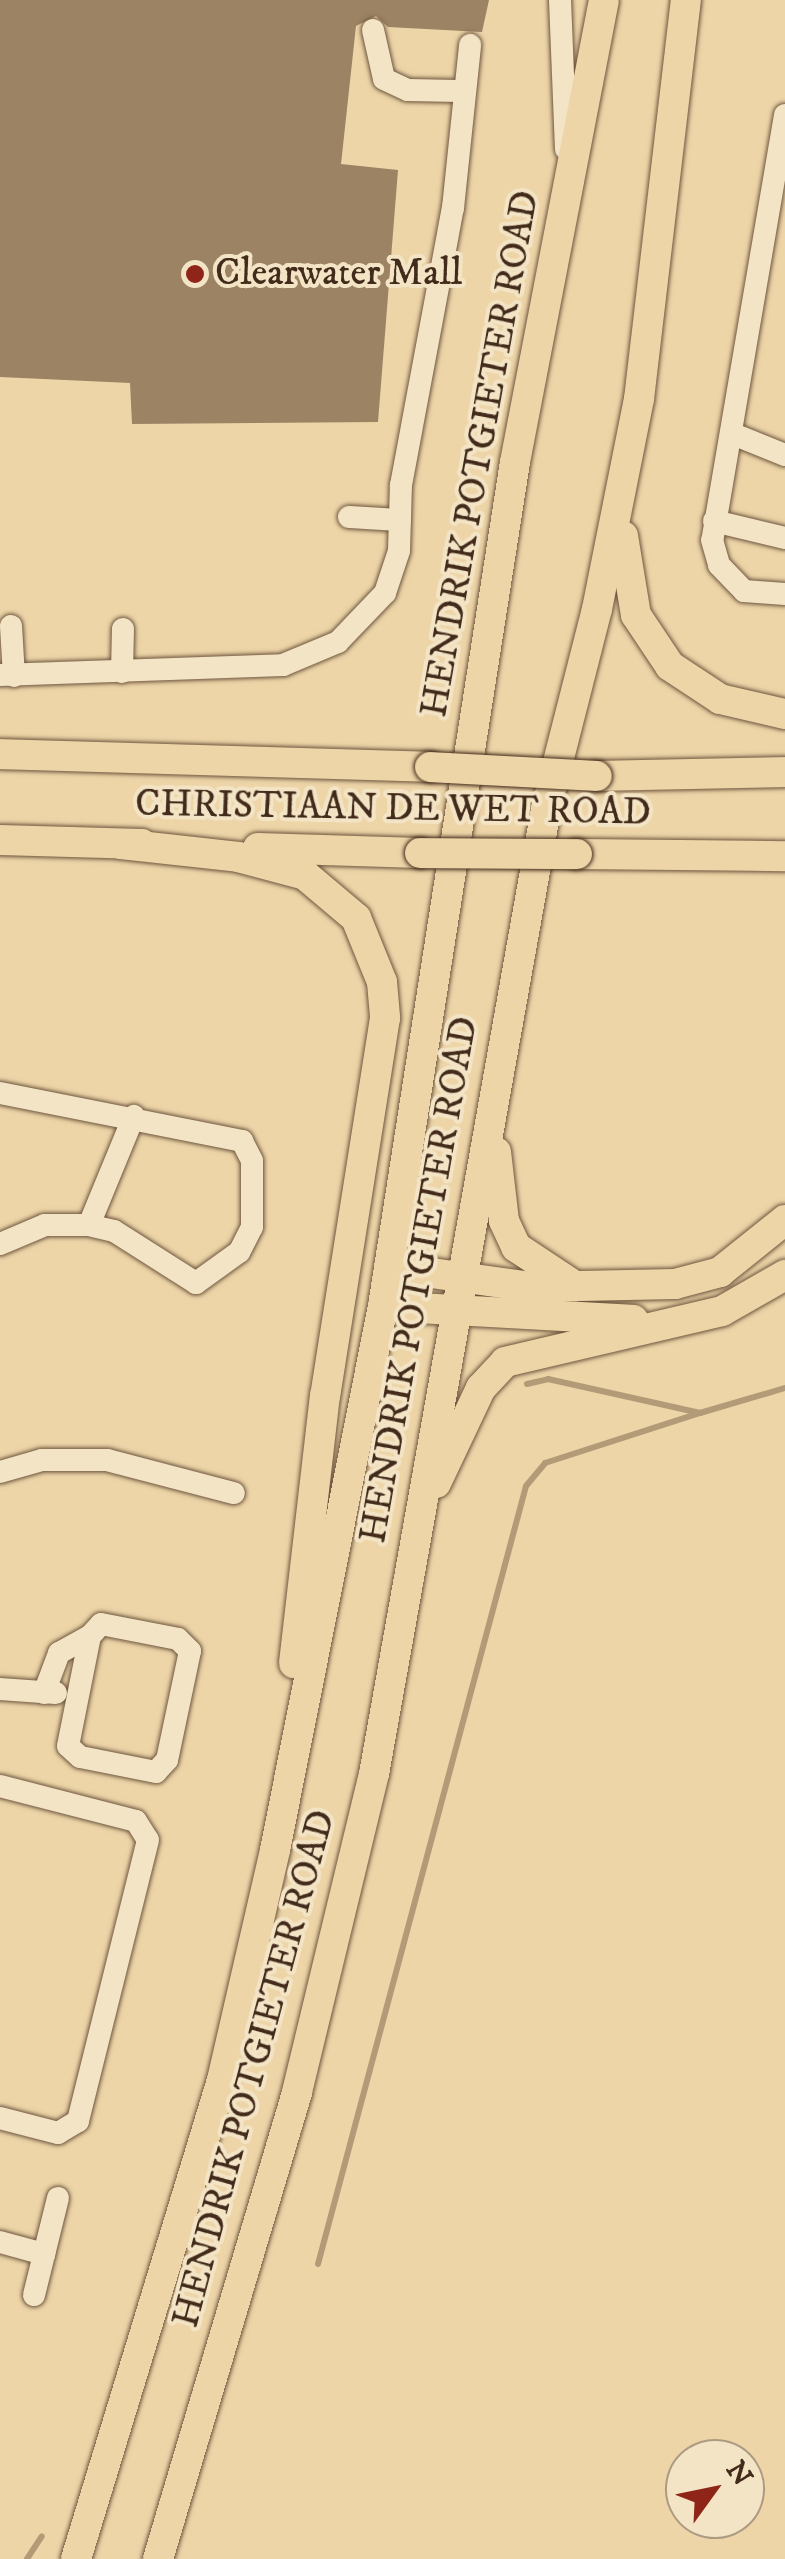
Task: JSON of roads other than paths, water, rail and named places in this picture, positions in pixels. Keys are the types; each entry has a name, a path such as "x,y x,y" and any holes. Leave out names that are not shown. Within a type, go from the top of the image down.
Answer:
{"main road":[{"name":"HENDRIK POTGIETER ROAD","path":"75,2556 222,2080 275,1850 383,1306 515,462 604,0"},
{"name":"HENDRIK POTGIETER ROAD","path":"158,2559 301,2074 374,1774 459,1276 546,809 598,610 639,399 686,0"},
{"path":"639,399 623,542 636,615 670,666 696,685 753,710 785,714"},
{"name":"CHRISTIAAN DE WET ROAD","path":"0,754 597,776 785,772"},
{"name":"CHRISTIAAN DE WET ROAD","path":"0,840 779,859"},
{"path":"121,844 238,857 314,880 356,918 382,982 385,1018 325,1396 275,1850"},
{"path":"492,1106 504,1221 516,1247 578,1287"},
{"path":"389,1267 578,1287 675,1284 720,1272 785,1220"},
{"path":"415,1534 462,1420 496,1370 532,1352 722,1311 785,1275"},
{"path":"383,1306 454,1315 672,1323"}],"street":[{"path":"560,0 568,188"},
{"path":"374,30 384,79 408,90 459,91"},
{"path":"11,626 7,676 282,665 338,642 385,593 454,208 459,91 470,44"},
{"path":"785,115 733,434 714,521 714,555 728,578 744,591 785,594"},
{"path":"733,434 785,455"},
{"path":"349,517 400,520"},
{"path":"714,521 785,538"},
{"path":"122,672 123,629"},
{"path":"0,1093 134,1116 242,1142 252,1160 251,1236 189,1284 114,1231 89,1225 44,1225 0,1244"},
{"path":"89,1225 134,1116"},
{"path":"0,1472 42,1460 107,1460 234,1493"},
{"path":"44,1692 59,1653 110,1624 178,1639 190,1650 164,1768 148,1772 72,1753 77,1695 90,1636"},
{"path":"0,1690 77,1695"},
{"path":"0,1786 136,1820 148,1840 78,2122 58,2133 0,2118"},
{"path":"34,2295 58,2198"},
{"path":"0,2242 44,2254"}],"waterway":[{"path":"527,1384 548,1379 700,1413 785,1388"},
{"path":"318,2264 526,1486 545,1463 700,1413"},
{"path":"27,2559 42,2536"}],"place":[{"name":"Clearwater Mall","path":"195,274"}]}
